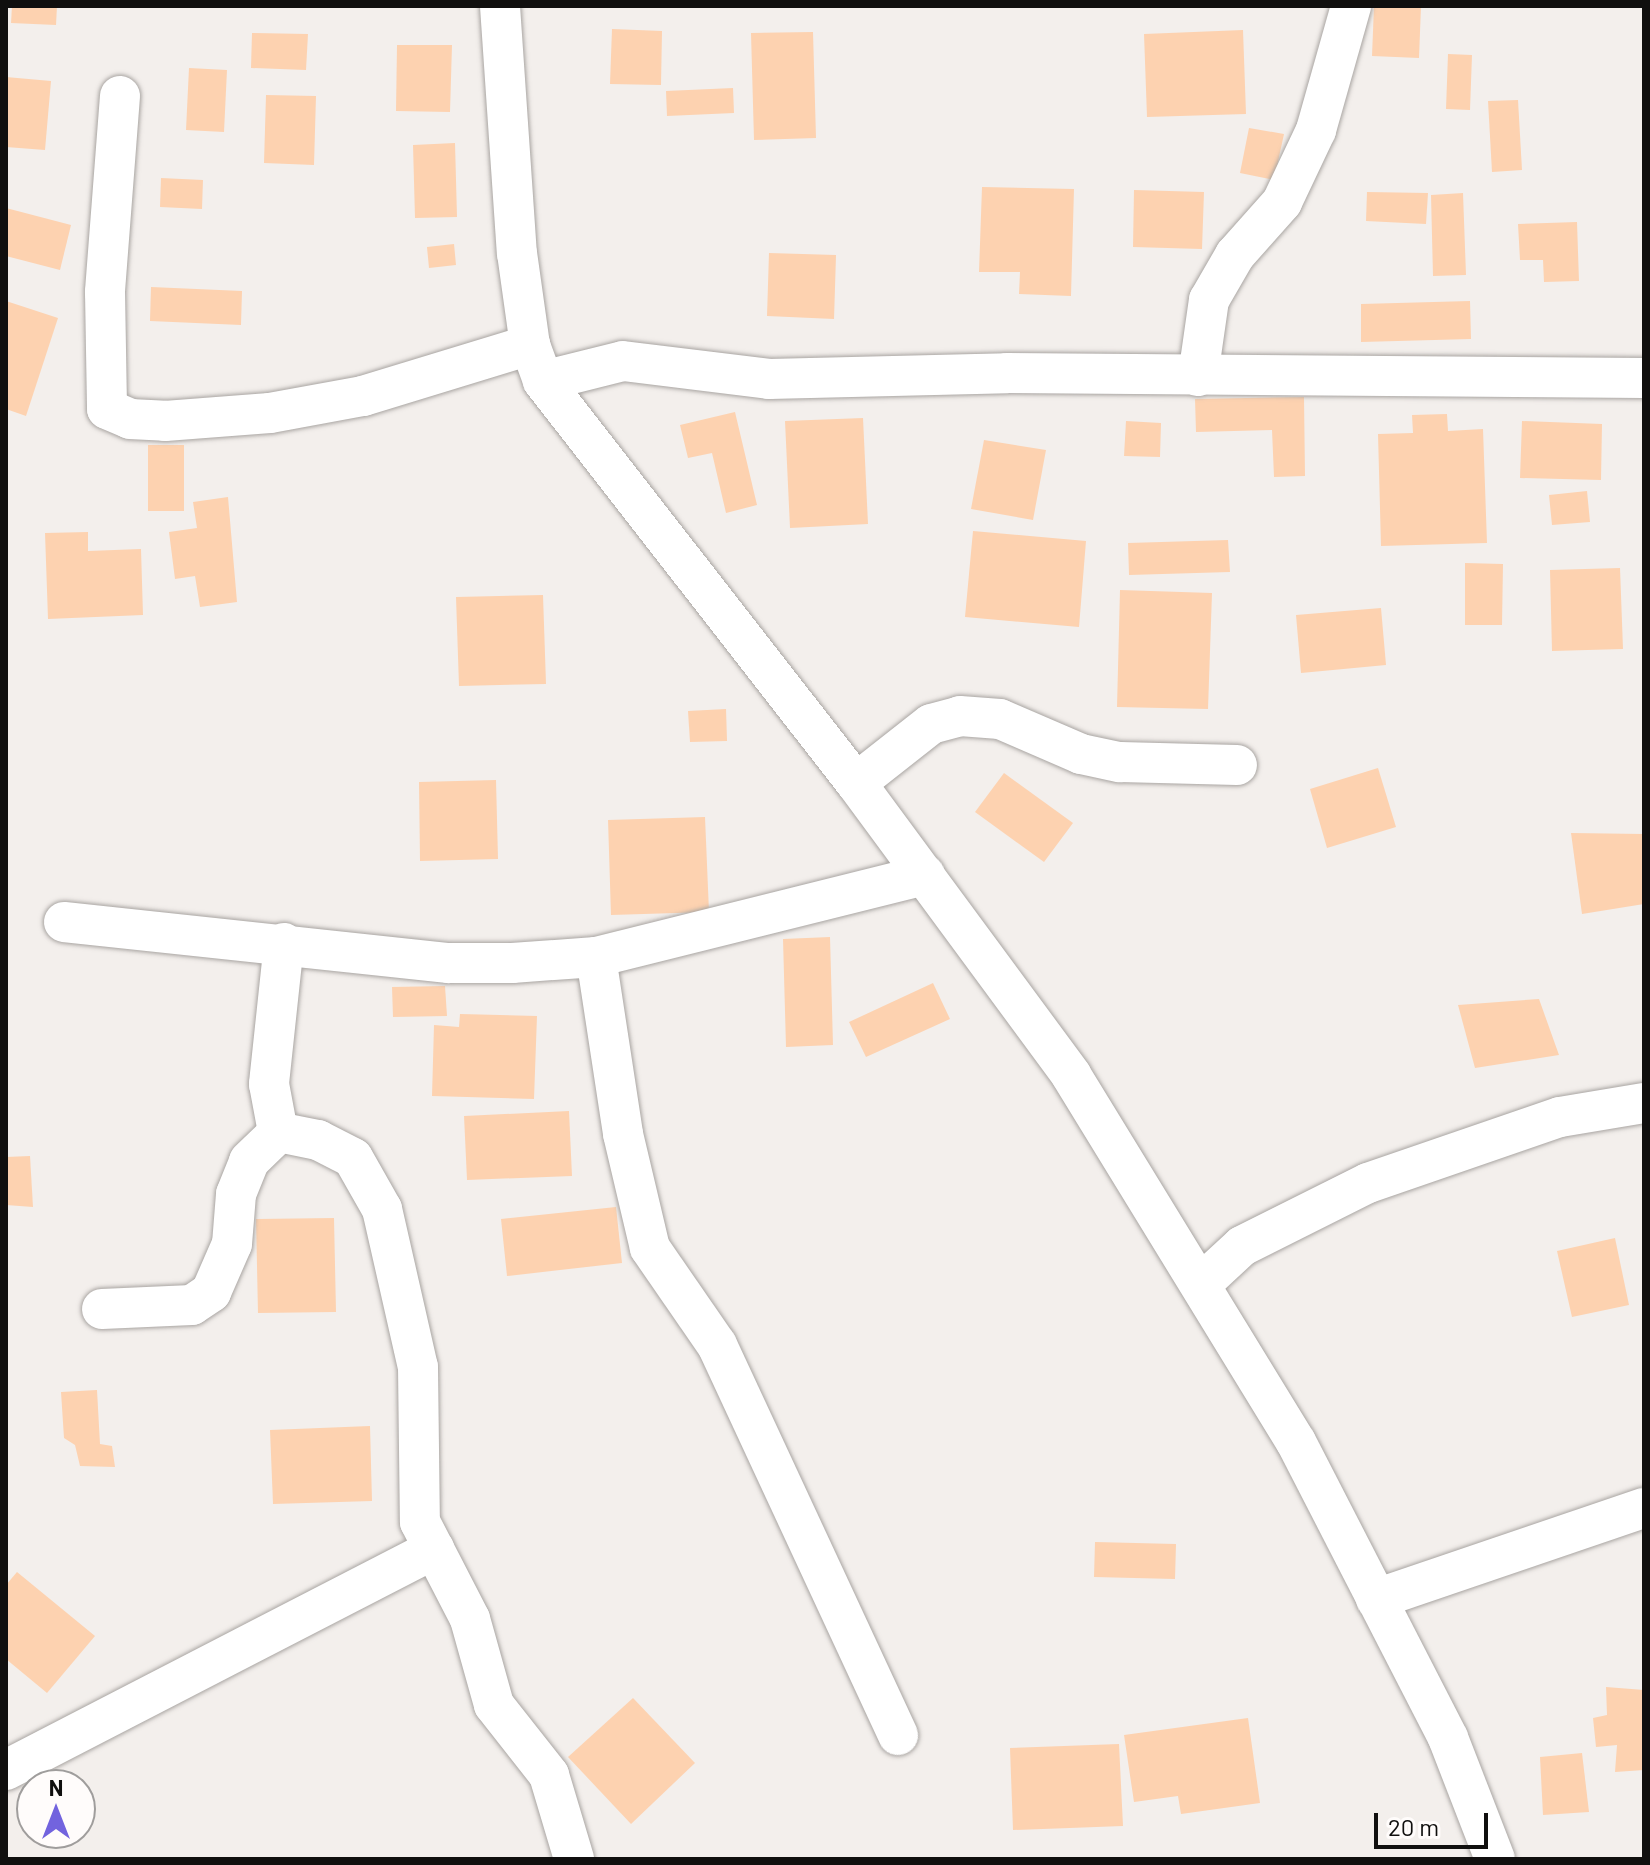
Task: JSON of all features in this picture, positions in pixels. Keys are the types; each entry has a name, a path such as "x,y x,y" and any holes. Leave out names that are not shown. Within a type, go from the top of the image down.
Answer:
{"street":[{"path":"500,6 517,253 537,363 856,783 1071,1075 1202,1283 1296,1442 1448,1738 1495,1859"},
{"path":"1198,376 1209,300 1289,188 1316,130 1351,6"},
{"path":"120,96 105,292 107,409 130,419 165,421 270,413 537,363 623,361 769,379 1198,376 1644,378"},
{"path":"856,783 931,724 960,716 1000,719 1081,754 1120,762 1237,765"},
{"path":"64,922 284,943 449,963 596,957 925,875"},
{"path":"279,1132 269,1084 284,943"},
{"path":"596,957 623,1134 650,1248 717,1345 898,1735"},
{"path":"1202,1283 1242,1246 1368,1183 1560,1117 1644,1103"},
{"path":"102,1309 192,1305 211,1292 232,1244 236,1194 249,1161 279,1132"},
{"path":"279,1132 318,1140 353,1158 382,1209 418,1367 416,1494 434,1549 470,1619 494,1705 549,1775 574,1859"},
{"path":"1376,1599 1644,1508"},
{"path":"6,1770 434,1549"}],"building":[{"path":"12,6 57,6 56,25 11,23"},
{"path":"1374,6 1421,6 1419,58 1372,56"},
{"path":"612,29 662,31 661,85 610,84"},
{"path":"1243,30 1246,114 1147,117 1144,34"},
{"path":"813,32 816,138 754,140 751,33"},
{"path":"252,33 308,34 306,70 251,68"},
{"path":"397,45 452,45 450,112 396,111"},
{"path":"1448,54 1472,55 1470,110 1446,109"},
{"path":"189,68 227,70 224,132 186,130"},
{"path":"6,77 51,81 45,150 6,147"},
{"path":"733,88 734,113 667,116 666,91"},
{"path":"266,95 316,96 314,165 264,163"},
{"path":"1518,100 1522,170 1492,172 1488,101"},
{"path":"1249,128 1284,134 1274,180 1240,173"},
{"path":"455,143 457,217 415,218 413,145"},
{"path":"161,178 203,180 202,209 160,207"},
{"path":"982,187 1074,189 1071,296 1019,294 1020,272 979,272"},
{"path":"1134,190 1204,192 1202,249 1133,247"},
{"path":"1367,192 1428,193 1426,224 1366,221"},
{"path":"1463,193 1466,275 1433,276 1431,195"},
{"path":"6,208 71,225 60,270 6,256"},
{"path":"1577,222 1579,281 1544,282 1543,260 1520,260 1518,224"},
{"path":"454,244 456,265 429,268 427,247"},
{"path":"769,253 836,255 834,319 767,316"},
{"path":"151,287 242,291 241,325 150,321"},
{"path":"6,301 58,318 26,416 6,409"},
{"path":"1470,301 1471,339 1361,342 1361,304"},
{"path":"1304,397 1305,476 1274,477 1272,430 1196,432 1195,399"},
{"path":"735,412 757,505 726,513 712,453 688,458 680,425"},
{"path":"1447,414 1448,431 1483,429 1487,543 1381,546 1378,434 1413,433 1412,415"},
{"path":"863,418 868,524 790,528 785,421"},
{"path":"1126,421 1161,423 1160,457 1124,456"},
{"path":"1522,421 1602,424 1601,480 1520,478"},
{"path":"984,440 1046,450 1033,520 971,509"},
{"path":"148,445 184,445 184,511 148,511"},
{"path":"1587,491 1590,522 1552,525 1549,495"},
{"path":"228,497 237,602 200,607 195,576 175,579 169,532 197,528 193,502"},
{"path":"973,531 1086,541 1079,627 965,617"},
{"path":"88,532 88,551 141,549 143,615 48,619 45,533"},
{"path":"1228,540 1230,572 1129,575 1128,543"},
{"path":"1465,563 1503,564 1502,625 1465,625"},
{"path":"1620,568 1623,649 1552,651 1550,570"},
{"path":"1120,590 1212,593 1208,709 1117,707"},
{"path":"543,595 546,684 459,686 456,597"},
{"path":"1381,608 1386,665 1301,673 1296,615"},
{"path":"726,709 727,741 690,742 688,711"},
{"path":"1378,768 1396,827 1327,848 1310,789"},
{"path":"1004,773 1073,823 1044,862 975,812"},
{"path":"496,780 498,859 420,861 419,782"},
{"path":"705,817 709,912 611,915 608,820"},
{"path":"1571,833 1644,834 1644,904 1582,914"},
{"path":"830,937 833,1045 786,1047 783,939"},
{"path":"933,983 950,1019 866,1057 849,1022"},
{"path":"445,986 447,1016 393,1017 392,987"},
{"path":"1539,999 1559,1055 1475,1068 1458,1005"},
{"path":"460,1014 537,1016 534,1099 432,1096 434,1025 459,1027"},
{"path":"569,1111 572,1176 467,1180 464,1116"},
{"path":"30,1156 33,1207 6,1205 6,1157"},
{"path":"616,1207 622,1263 507,1276 501,1219"},
{"path":"334,1218 336,1312 258,1313 256,1219"},
{"path":"1615,1238 1629,1305 1572,1317 1557,1251"},
{"path":"97,1390 100,1444 112,1446 115,1467 80,1466 75,1445 64,1438 61,1392"},
{"path":"370,1426 372,1501 273,1504 270,1430"},
{"path":"1095,1542 1176,1544 1175,1579 1094,1577"},
{"path":"17,1572 95,1636 47,1693 6,1659 6,1585"},
{"path":"1606,1687 1644,1690 1644,1770 1615,1772 1617,1745 1596,1747 1593,1718 1607,1715"},
{"path":"633,1698 695,1763 631,1824 568,1757"},
{"path":"1248,1718 1260,1803 1181,1814 1178,1796 1134,1802 1124,1735"},
{"path":"1119,1744 1123,1826 1013,1830 1010,1748"},
{"path":"1582,1753 1589,1812 1543,1815 1540,1757"}]}
